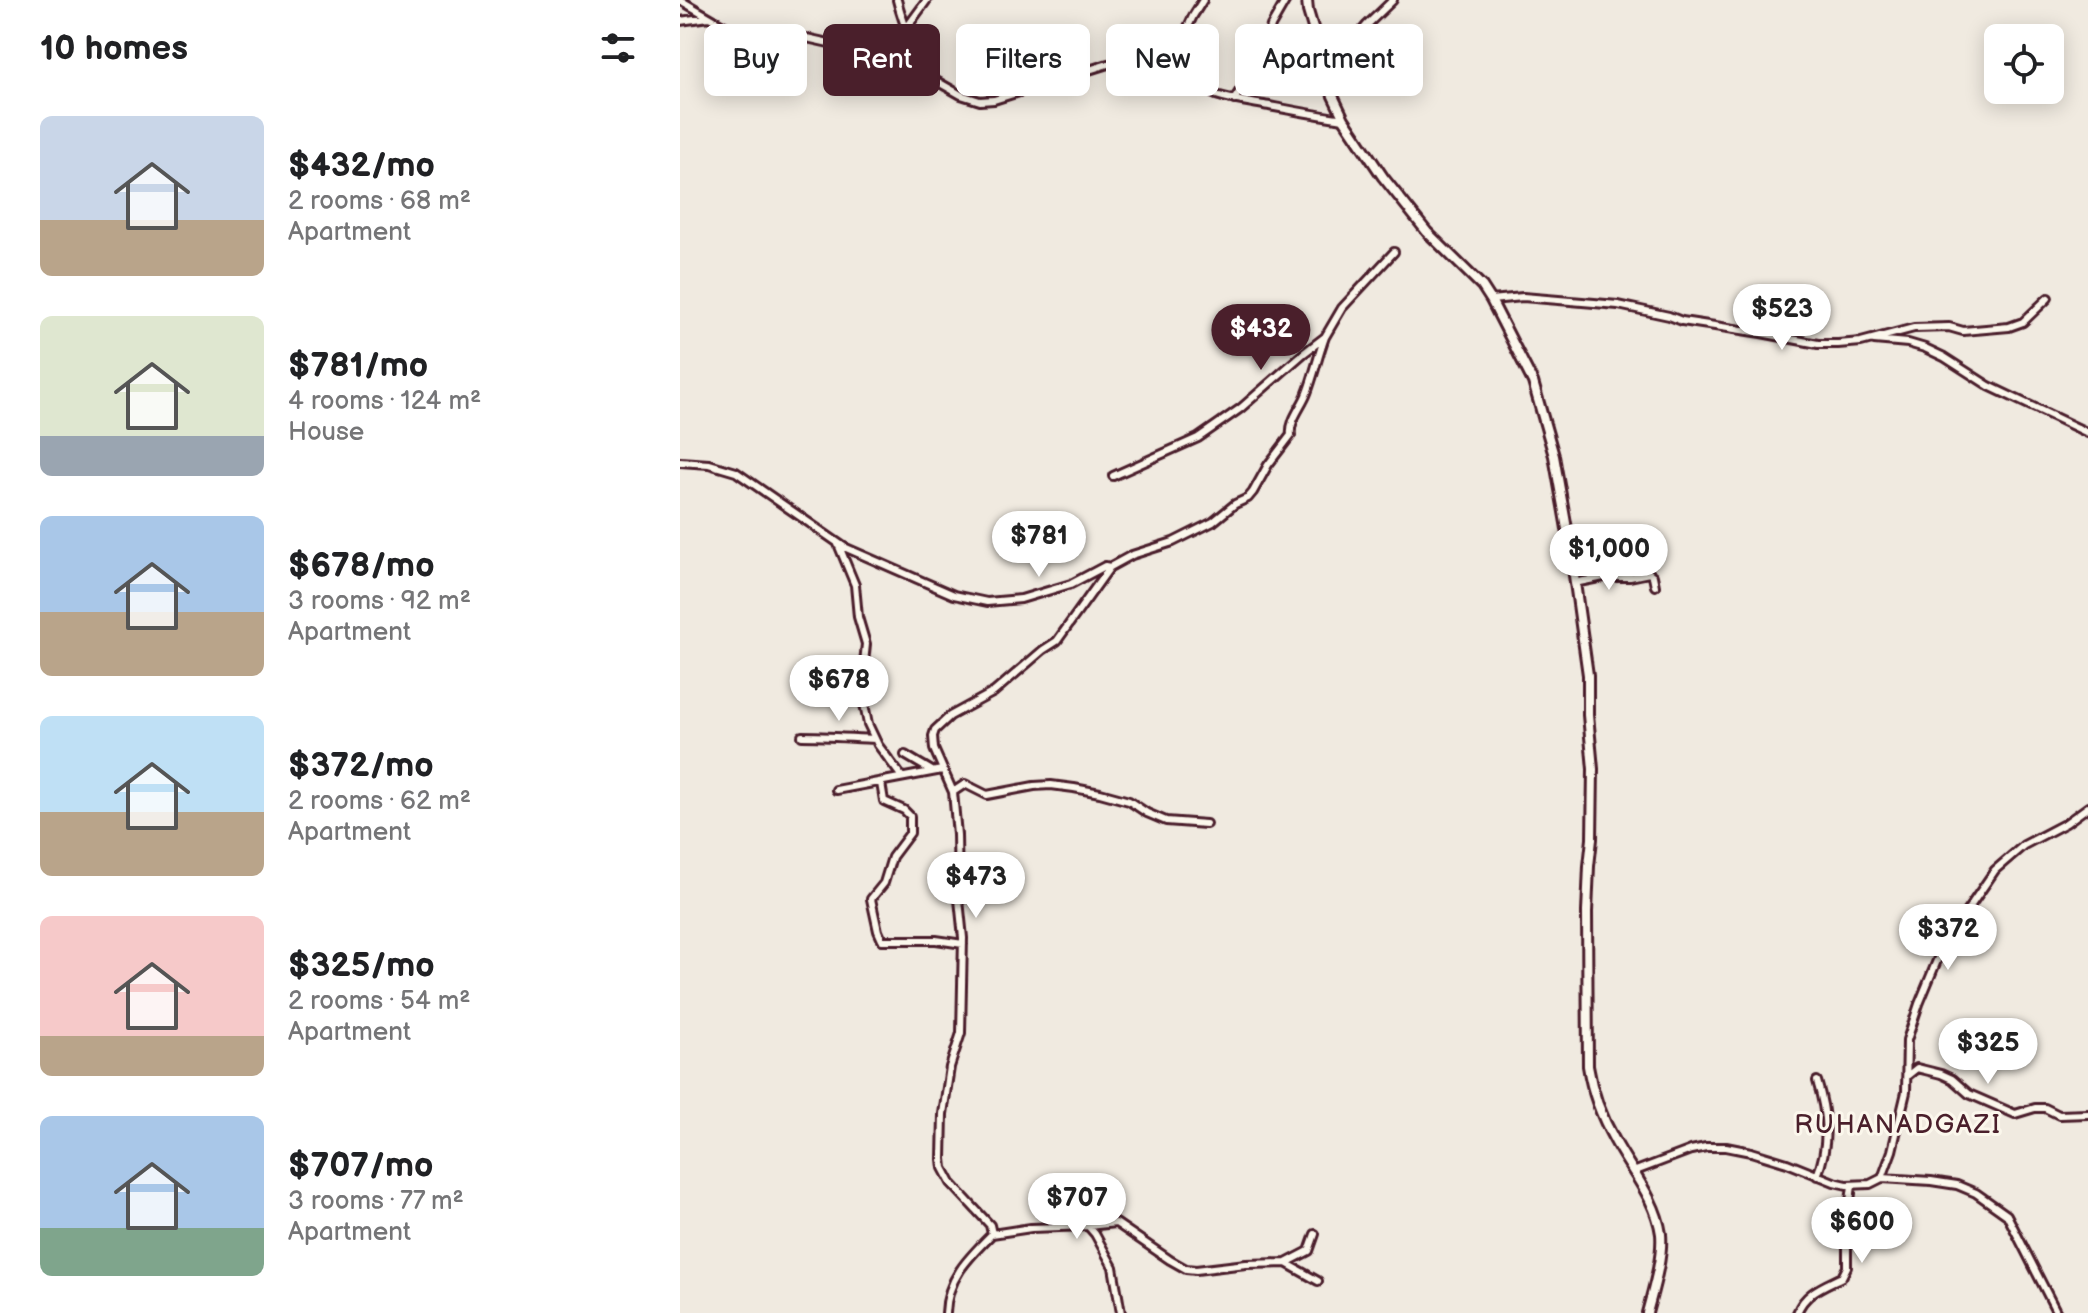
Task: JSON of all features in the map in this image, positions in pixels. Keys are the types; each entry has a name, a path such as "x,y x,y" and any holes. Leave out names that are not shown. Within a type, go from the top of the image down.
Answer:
{"street":[{"path":"680,0 746,36 793,35 823,42"},
{"path":"897,0 903,24"},
{"path":"911,24 927,0"},
{"path":"1190,24 1203,0"},
{"path":"1234,100 1252,71 1286,0"},
{"path":"1307,0 1312,24"},
{"path":"1368,24 1393,0"},
{"path":"680,21 709,17"},
{"path":"940,83 980,101 994,100 1108,64 1145,62 1180,70 1203,88 1234,100 1344,119"},
{"path":"1333,96 1344,119 1383,177 1418,221 1482,286 1491,300 1533,382 1554,456 1588,675 1593,769 1587,912 1588,1066 1591,1085 1614,1140 1654,1209 1661,1237 1647,1313"},
{"path":"992,1234 990,1225 951,1183 943,1168 943,1114 950,1067 961,1033 963,944 953,792 933,743 935,730 950,716 994,692 1057,641 1110,567 1213,522 1253,492 1268,465 1291,435 1290,428 1307,393 1316,359 1342,308 1394,252"},
{"path":"1491,300 1523,297 1618,305 1682,321 1818,344 1850,343 1914,328 1949,327 1963,331 2009,327 2023,322 2048,298"},
{"path":"1113,476 1198,438 1241,408 1325,337"},
{"path":"1870,339 1925,348 1989,386 2088,433"},
{"path":"680,462 709,464 736,472 837,543 954,595 987,602 1006,601 1041,594 1071,584 1105,566 1110,567"},
{"path":"837,543 855,585 858,617 866,644 862,682 868,724 902,777"},
{"path":"1574,583 1649,573 1655,586"},
{"path":"802,736 875,739"},
{"path":"905,755 932,771"},
{"path":"836,790 942,770"},
{"path":"881,783 884,801 904,810 910,816 911,825 910,833 892,857 884,883 871,901 882,940 936,940 963,944"},
{"path":"953,792 965,784 987,795 1022,787 1051,785 1129,801 1166,821 1206,824"},
{"path":"1882,1178 1906,1092 1907,1040 1943,946 1995,870 2024,845 2066,823 2088,807"},
{"path":"1907,1076 1917,1068 1941,1074 1969,1094 2015,1114 2035,1108 2045,1108 2059,1115 2088,1114"},
{"path":"1817,1081 1826,1126 1822,1163 1817,1176"},
{"path":"1633,1172 1691,1150 1726,1147 1751,1152 1834,1182 1852,1185 1870,1184 1882,1178 1957,1185 1992,1202 2007,1215 2057,1313"},
{"path":"1797,1313 1801,1302 1823,1285 1842,1277 1847,1267 1852,1185"},
{"path":"946,1313 949,1292 959,1272 970,1254 992,1234 1031,1228 1116,1223 1170,1260 1186,1269 1196,1270 1286,1263 1309,1251 1315,1234"},
{"path":"1088,1226 1113,1267 1121,1313"},
{"path":"1286,1263 1318,1281"}],"district":[{"name":"RUHANADGAZI","path":"1898,1125"}]}
